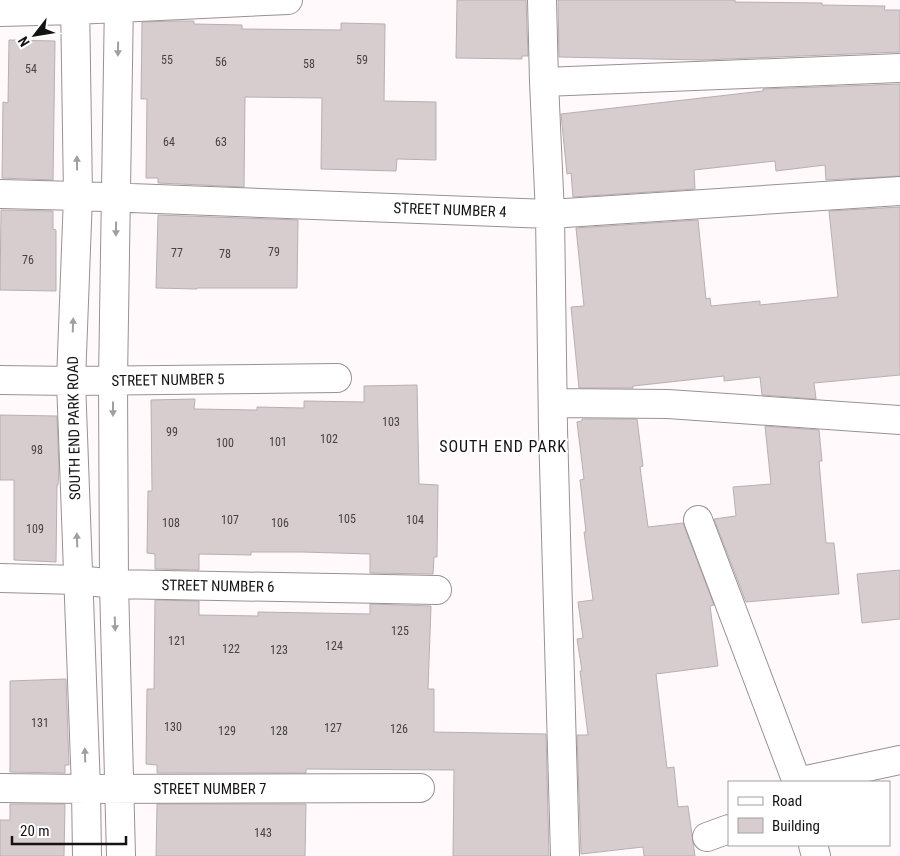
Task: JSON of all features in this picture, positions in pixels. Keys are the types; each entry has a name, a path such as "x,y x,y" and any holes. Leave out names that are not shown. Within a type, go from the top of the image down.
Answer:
{"street":[{"path":"0,12 75,5 288,0"},
{"path":"542,0 550,214 565,856"},
{"path":"119,4 113,381 114,584 121,856"},
{"name":"SOUTH END PARK ROAD","path":"75,5 78,196 71,381 87,856"},
{"path":"544,82 900,68"},
{"name":"STREET NUMBER 4","path":"0,194 550,214 900,190"},
{"name":"STREET NUMBER 5","path":"0,380 113,381 337,378"},
{"path":"553,403 668,404 900,420"},
{"path":"698,520 797,781"},
{"name":"STREET NUMBER 6","path":"0,578 79,580 114,584 436,590"},
{"path":"802,781 900,760"},
{"name":"STREET NUMBER 7","path":"0,788 420,788"}],"building":[{"path":"457,0 526,0 528,56 522,56 522,59 456,58"},
{"path":"558,0 735,0 735,2 885,6 884,10 900,10 900,52 702,60 559,57"},
{"path":"194,21 194,24 242,25 242,29 341,30 341,23 385,24 384,101 436,102 436,160 397,159 396,171 321,169 322,98 245,97 244,187 158,183 158,178 146,178 147,99 141,99 142,22"},
{"path":"9,40 55,41 53,180 2,178 3,102 8,103"},
{"path":"900,84 900,176 826,180 825,165 776,171 775,161 694,170 695,189 573,197 571,173 567,174 561,114 763,91 763,89"},
{"path":"900,207 900,375 814,383 816,399 762,395 760,377 724,381 724,376 633,386 633,388 579,388 571,307 584,306 576,228 698,220 706,299 710,298 711,306 760,301 760,305 838,297 829,211"},
{"path":"1,210 53,211 53,229 56,230 56,291 0,290"},
{"path":"158,215 298,220 297,288 156,288"},
{"path":"417,385 419,484 438,485 437,557 434,557 433,574 370,573 370,554 302,552 251,552 251,555 199,554 199,570 155,569 155,554 147,553 148,491 152,491 151,400 195,399 194,409 257,410 257,407 304,408 304,401 364,402 364,386"},
{"path":"0,415 57,416 59,469 56,562 14,560 14,480 0,480"},
{"path":"582,419 637,419 643,466 640,467 648,527 683,523 714,605 710,606 718,666 656,674 667,768 674,767 678,807 688,806 695,856 644,856 643,847 581,854 577,735 588,735 577,639 583,638 578,602 593,600 584,532 586,532 580,480 584,479 577,422 582,421"},
{"path":"765,426 819,430 822,461 819,461 826,543 834,543 839,594 746,602 714,519 736,516 733,487 771,484"},
{"path":"900,570 900,619 862,623 857,574"},
{"path":"155,600 199,601 199,615 258,616 258,612 370,614 370,604 431,606 428,689 434,689 434,732 546,734 549,856 453,856 454,770 306,769 306,773 157,773 157,765 146,764 147,689 154,689"},
{"path":"66,679 69,765 65,765 65,773 10,772 10,681"},
{"path":"10,804 65,804 64,856 0,856 0,820 10,820"},
{"path":"157,804 306,804 305,856 156,856"}],"district":[{"name":"SOUTH END PARK","path":"503,446"}]}
